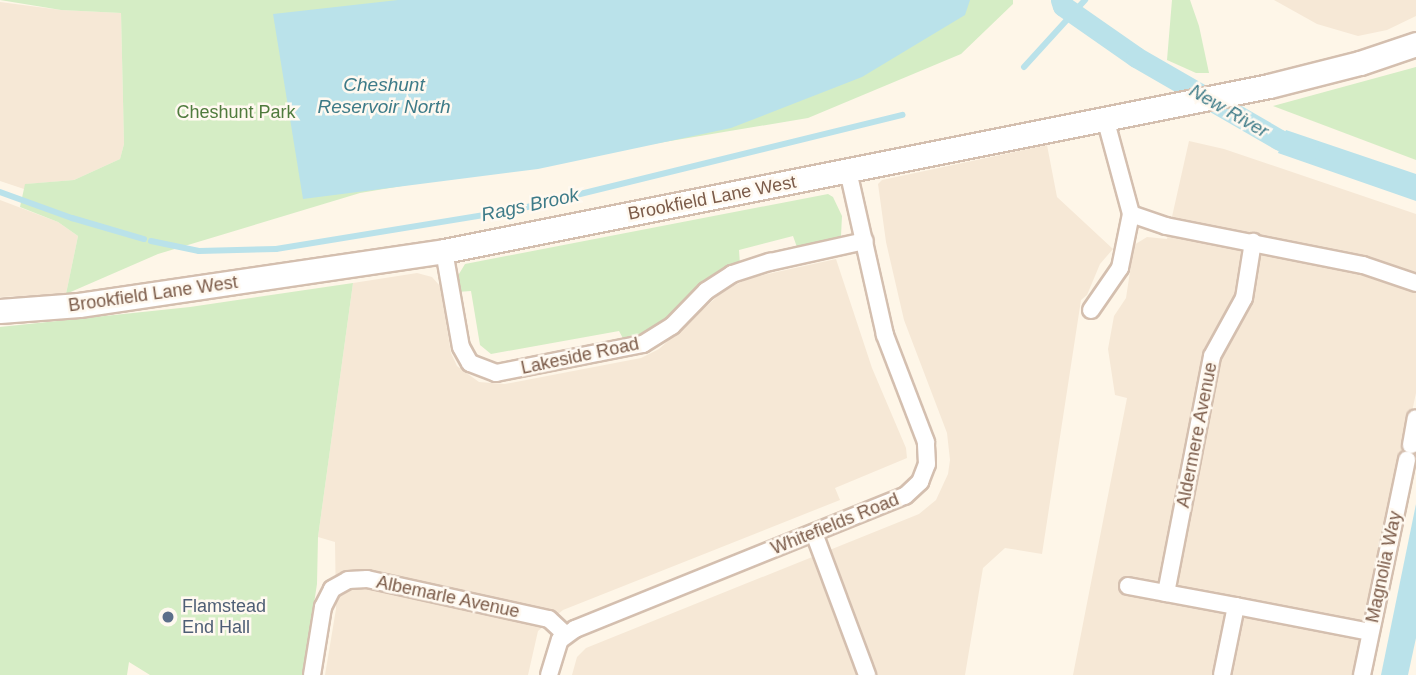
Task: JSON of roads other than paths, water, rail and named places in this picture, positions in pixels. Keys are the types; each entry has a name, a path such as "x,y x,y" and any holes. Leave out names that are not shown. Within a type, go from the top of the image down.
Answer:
{"main road":[{"name":"Brookfield Lane West","path":"0,311 79,305 444,251 1245,90 1360,63 1416,44"}],"street":[{"path":"1091,310 1120,268 1131,214 1105,118"},
{"name":"Whitefields Road","path":"565,634 905,496 920,482 927,464 926,442 885,335 848,171"},
{"path":"1131,214 1166,226 1363,265 1416,283"},
{"name":"Lakeside Road","path":"444,251 461,347 470,363 496,373 643,344 672,327 706,291 732,274 770,261 865,241"},
{"name":"Aldermere Avenue","path":"1166,593 1212,356 1244,298 1253,242"},
{"name":"Magnolia Way","path":"1362,675 1416,418"},
{"path":"814,533 867,675"},
{"name":"Albemarle Avenue","path":"312,675 326,600 332,589 348,580 367,579 549,619 565,634"},
{"path":"1128,586 1370,632"},
{"path":"1222,675 1236,606"},
{"path":"549,675 555,651 565,634"}],"water":[{"name":"Cheshunt Reservoir North","path":"398,0 970,0 965,15 862,77 731,128 538,169 303,199 273,14"},
{"path":"1286,130 1416,174 1416,201 1278,153"},
{"path":"1416,504 1416,638 1408,675 1381,675"}],"waterway":[{"name":"New River","path":"1061,0 1063,6 1136,57 1280,140 1308,150"},
{"name":"Rags Brook","path":"1024,67 1085,0"},
{"name":"Rags Brook","path":"151,241 199,251 276,249 515,210 903,115"},
{"name":"Rags Brook","path":"0,192 72,218 144,239"}],"place":[{"name":"Flamstead End Hall","path":"168,617"}],"park label":[{"name":"Cheshunt Park","path":"236,112"}]}
